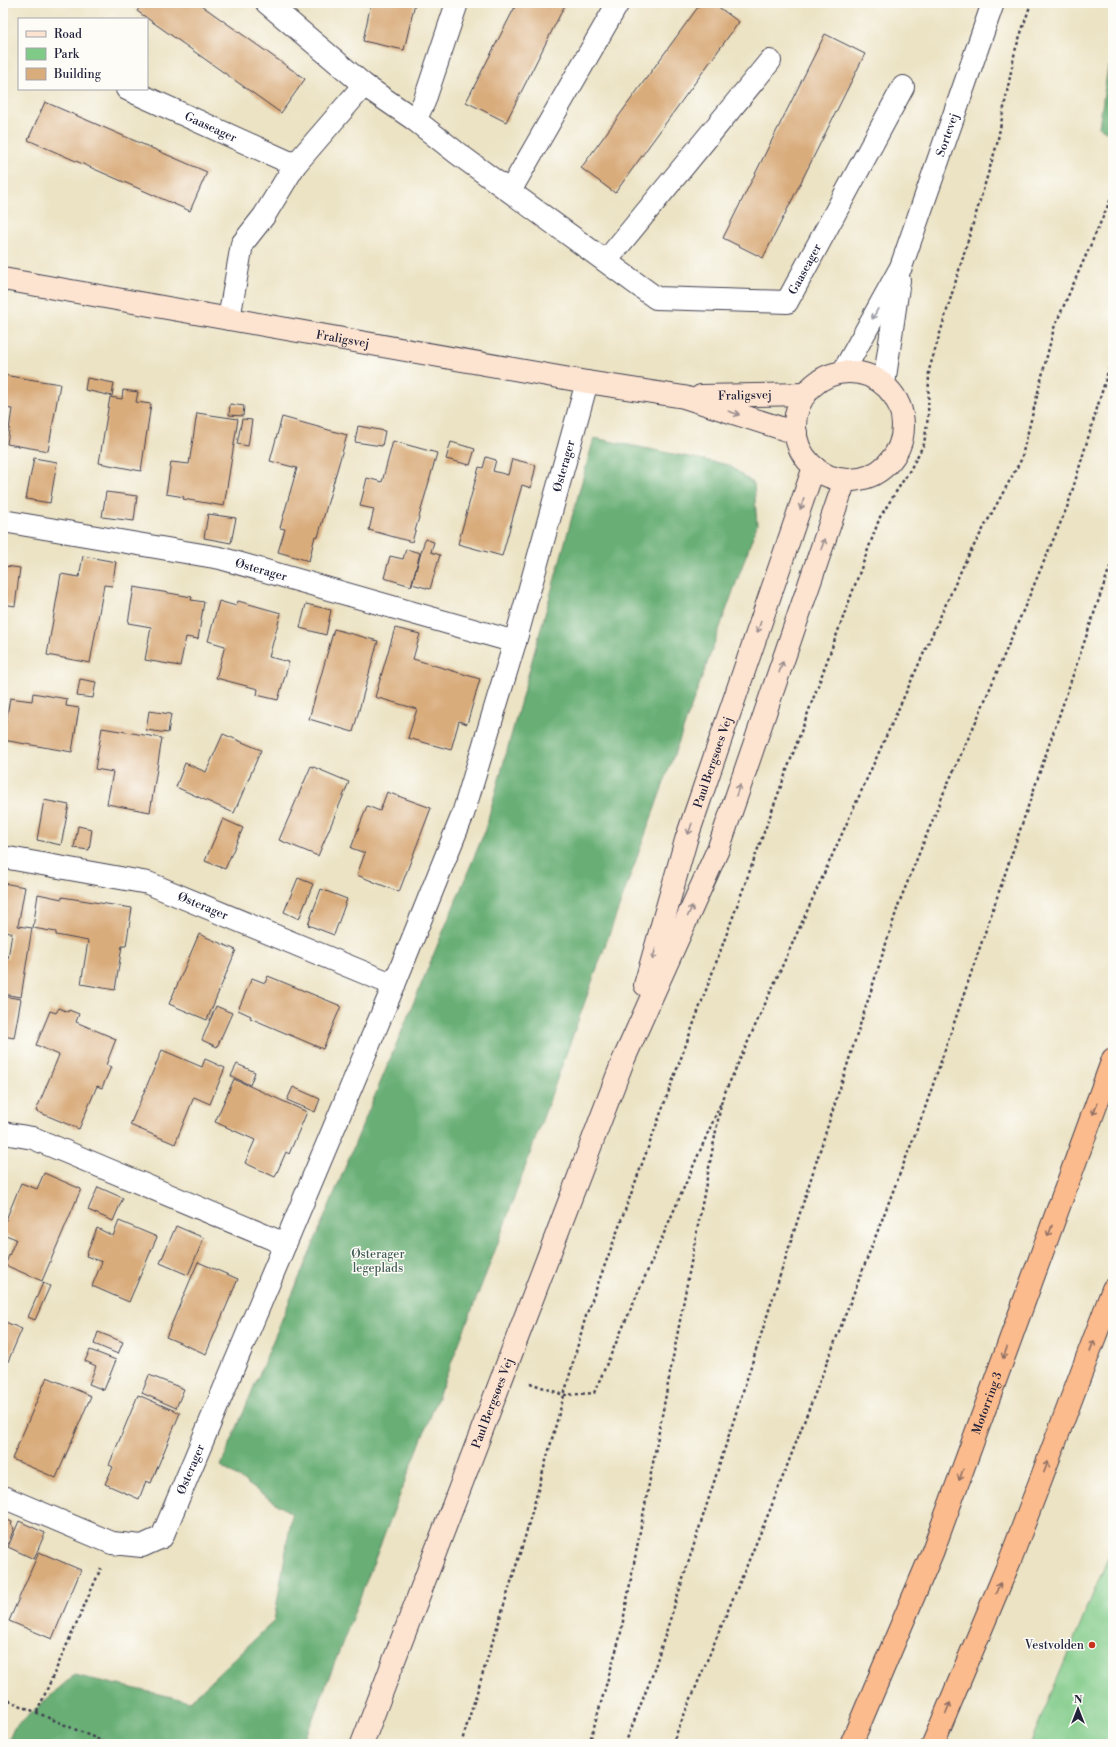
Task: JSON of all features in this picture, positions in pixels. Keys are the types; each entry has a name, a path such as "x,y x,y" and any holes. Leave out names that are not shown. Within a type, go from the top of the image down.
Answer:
{"highway":[{"name":"Motorring 3","path":"851,1744 932,1553 1113,1059"},
{"path":"933,1744 1011,1558 1113,1289"}],"street":[{"path":"415,120 424,102 457,3"},
{"path":"510,191 618,3"},
{"name":"Sortevej","path":"843,372 901,267 993,3"},
{"name":"Gaaseager","path":"279,7 364,85 415,120 656,298 787,302 903,87"},
{"path":"606,261 770,61"},
{"path":"229,318 242,244 264,216 295,165 364,85"},
{"name":"Gaaseager","path":"129,90 295,165"},
{"name":"Sortevej","path":"884,384 901,267"},
{"name":"Fraligsvej","path":"3,279 588,382 684,397 796,433"},
{"path":"843,372 865,374 884,384 896,397 902,413 904,430 900,446 891,461 878,472 862,478 845,480 829,476 814,467 799,446 796,433 796,419 799,406 806,394 816,383 829,376 843,372"},
{"name":"Østerager","path":"3,1497 112,1543 142,1546 162,1537 394,985 463,814 515,642 588,382"},
{"name":"Fraligsvej","path":"684,397 806,394"},
{"name":"Paul Bergsøes Vej","path":"623,1062 686,840 814,467"},
{"name":"Paul Bergsøes Vej","path":"362,1744 623,1062 719,847 845,480"},
{"name":"Østerager","path":"3,521 220,558 515,642"},
{"name":"Østerager","path":"3,857 148,883 394,985"},
{"path":"3,1133 33,1138 285,1244"}],"path":[{"path":"462,1744 525,1537 585,1319 880,517 910,470 924,444 928,417 929,370 997,144 1015,51 1031,3"},
{"path":"504,1374 564,1395 594,1393 722,1099 965,562 1021,460 1054,328 1113,194"},
{"path":"625,1744 652,1676 899,903 944,792 977,719 1068,504 1113,355"},
{"path":"672,1744 770,1510 924,1111 1113,558"},
{"path":"589,1744 620,1637 722,1099"},
{"path":"37,1712 112,1543"},
{"path":"3,1698 109,1744"}],"green space":[{"path":"1113,65 1113,135 1099,127 1108,67"},
{"name":"Østerager legeplads","path":"594,438 729,465 754,484 757,525 496,1248 303,1744 7,1744 14,1728 74,1675 190,1701 274,1621 292,1514 221,1466 484,833"},
{"name":"Vestvolden","path":"1113,1546 1113,1744 1030,1744"}],"building":[{"path":"143,3 198,3 305,79 281,113 137,11"},
{"path":"371,3 415,3 404,50 363,41"},
{"path":"517,3 566,3 506,122 466,102"},
{"path":"701,3 713,3 739,22 615,193 581,168"},
{"path":"825,34 865,54 763,258 723,238"},
{"path":"45,102 207,172 190,211 28,140"},
{"path":"3,375 60,384 48,451 7,444 12,409 3,408"},
{"path":"87,378 114,383 112,396 85,390"},
{"path":"123,390 138,392 136,402 151,404 141,471 99,463 110,397 122,399"},
{"path":"230,404 244,406 243,416 229,415"},
{"path":"197,413 238,419 224,506 183,499 184,497 166,494 171,462 189,464"},
{"path":"282,417 347,435 318,537 315,536 309,561 278,552 285,529 280,528 297,468 270,461"},
{"path":"242,419 252,420 248,446 237,444"},
{"path":"358,426 385,431 382,446 355,442"},
{"path":"393,441 437,453 412,542 369,530 374,509 360,506 367,478 382,482"},
{"path":"451,442 475,449 470,465 446,459"},
{"path":"486,457 496,460 493,471 508,475 512,459 536,465 531,488 522,485 502,556 458,544 479,467 483,468"},
{"path":"34,458 57,462 50,503 26,499"},
{"path":"106,492 137,496 134,521 102,517"},
{"path":"208,514 236,518 231,543 204,538"},
{"path":"425,539 434,542 431,552 440,555 430,589 412,584"},
{"path":"406,549 420,553 411,586 384,578 390,556 403,559"},
{"path":"83,556 116,562 112,586 104,585 90,663 47,655 61,574 79,577"},
{"path":"5,566 20,568 15,606 3,604 3,581"},
{"path":"134,587 192,597 191,600 204,602 198,639 186,637 180,666 145,660 151,627 128,623"},
{"path":"219,601 236,606 238,601 281,613 269,657 289,662 278,700 257,695 258,689 216,678 225,646 208,641"},
{"path":"306,604 331,610 326,635 300,628"},
{"path":"395,628 420,634 413,659 480,679 467,724 459,721 451,750 408,738 417,709 375,697"},
{"path":"334,629 378,641 353,732 309,719"},
{"path":"80,679 96,682 93,698 77,696"},
{"path":"33,693 67,699 66,706 79,708 72,752 3,740 10,698 32,701"},
{"path":"149,711 171,714 168,733 146,730"},
{"path":"102,728 162,738 150,812 107,804 113,772 95,769"},
{"path":"223,734 261,750 234,813 176,787 185,763 206,772"},
{"path":"311,766 349,782 318,856 279,840"},
{"path":"387,792 431,808 399,892 357,875 365,853 351,848 367,806 380,811"},
{"path":"44,800 69,805 61,845 37,840"},
{"path":"223,819 243,828 225,869 205,861"},
{"path":"78,826 92,829 89,850 74,848"},
{"path":"298,878 313,884 299,919 284,912"},
{"path":"3,883 25,887 18,926 32,928 21,997 3,994 3,958 8,959 12,933 3,932"},
{"path":"321,889 347,899 334,935 308,925"},
{"path":"38,894 62,899 62,897 132,908 126,946 122,946 115,990 81,984 88,941 56,935 56,932 33,928"},
{"path":"199,934 236,950 207,1020 169,1004"},
{"path":"268,976 341,1006 323,1049 250,1018 251,1016 238,1010 252,978 265,983"},
{"path":"3,996 21,999 14,1038 3,1036"},
{"path":"216,1006 232,1013 217,1047 202,1040"},
{"path":"59,1008 68,1012 69,1010 79,1014 76,1022 116,1039 106,1065 111,1067 102,1088 97,1086 79,1129 36,1111 59,1055 36,1045 50,1011 56,1013"},
{"path":"162,1050 202,1067 205,1059 225,1068 210,1104 194,1097 175,1144 130,1125"},
{"path":"237,1064 255,1072 250,1085 231,1076"},
{"path":"234,1079 307,1112 289,1154 286,1152 275,1177 245,1163 255,1140 215,1122"},
{"path":"293,1087 320,1099 315,1112 287,1100"},
{"path":"44,1173 81,1189 42,1281 5,1265 16,1239 3,1234 3,1227 21,1183 37,1189"},
{"path":"98,1187 123,1198 113,1221 88,1210"},
{"path":"119,1221 157,1237 129,1302 92,1286 102,1262 86,1256 97,1228 113,1236"},
{"path":"176,1226 204,1238 188,1275 160,1263"},
{"path":"198,1262 238,1279 206,1354 166,1337"},
{"path":"43,1283 50,1286 35,1320 28,1317"},
{"path":"3,1321 22,1329 3,1373"},
{"path":"98,1332 123,1342 118,1354 94,1344"},
{"path":"90,1350 116,1360 104,1390 89,1384 96,1366 85,1361"},
{"path":"149,1375 184,1389 176,1408 142,1393"},
{"path":"47,1377 91,1396 56,1478 12,1459"},
{"path":"138,1395 180,1413 151,1483 146,1481 139,1499 105,1484 113,1467 109,1465"},
{"path":"3,1518 12,1522 11,1526 14,1528 8,1544 3,1542"},
{"path":"19,1521 45,1533 34,1559 8,1547"},
{"path":"39,1552 81,1570 52,1639 9,1621"}],"place":[{"name":"Vestvolden","path":"1092,1645"}]}
